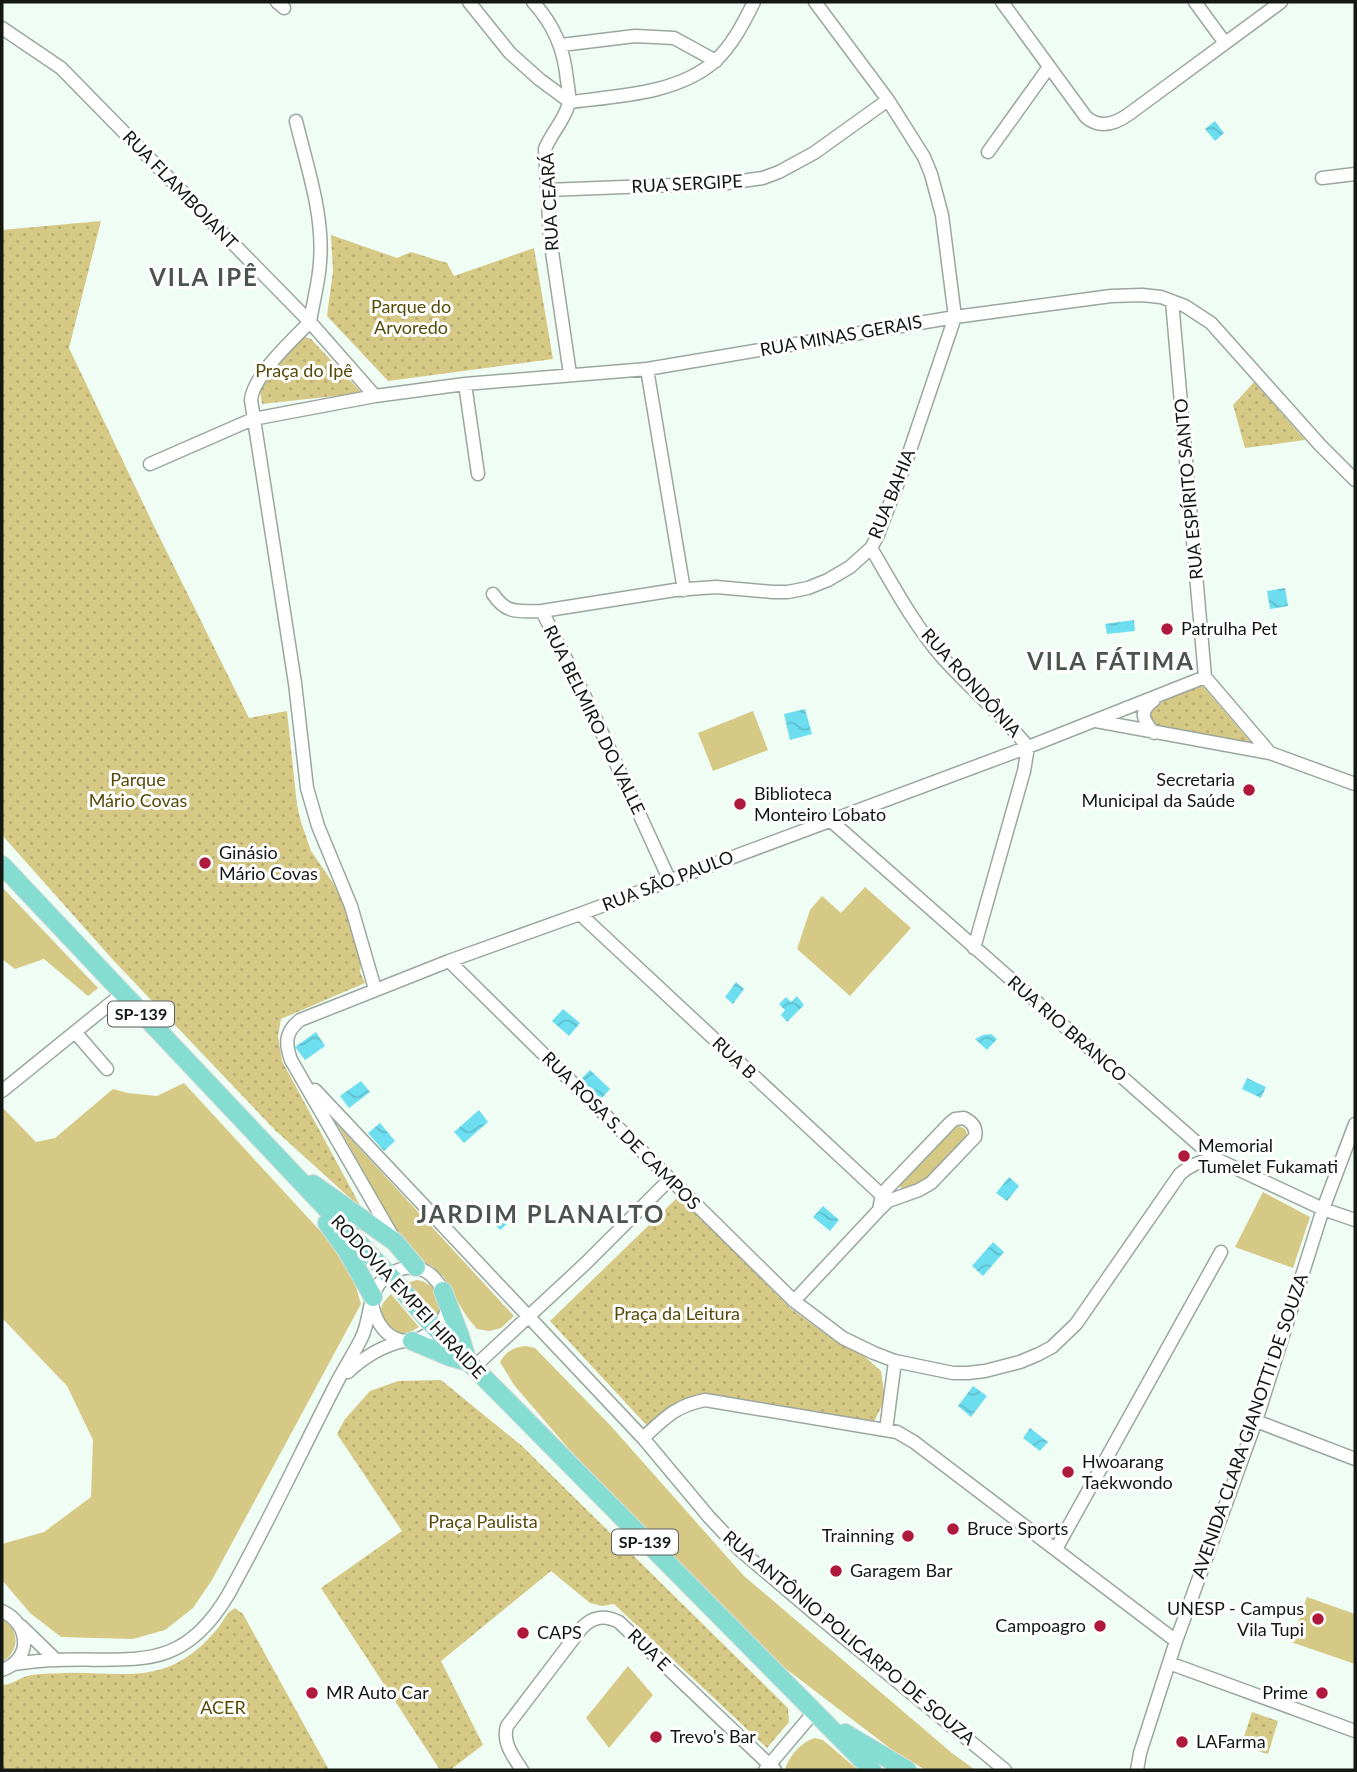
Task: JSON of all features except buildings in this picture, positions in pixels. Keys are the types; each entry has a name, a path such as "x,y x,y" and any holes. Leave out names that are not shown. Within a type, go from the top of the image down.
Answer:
{"main road":[{"name":"RODOVIA EMPEI HIRAIDE","path":"2,865 436,1329 872,1770"},
{"path":"281,1161 395,1242 416,1267"},
{"path":"281,1161 347,1251 372,1300"},
{"path":"443,1291 471,1365"},
{"path":"408,1341 471,1365"},
{"name":"RODOVIA EMPEI HIRAIDE","path":"818,1716 907,1770"}],"street":[{"path":"469,2 510,53 570,102 675,85 716,61 736,35 754,2"},
{"path":"534,2 552,25 561,45 570,102"},
{"path":"815,2 888,100 916,142 931,174 942,215 956,317"},
{"path":"1002,2 1086,117 1099,125 1122,119 1281,2"},
{"path":"1195,2 1225,43"},
{"name":"RUA FLAMBOIANT","path":"2,29 61,68 310,322 375,396"},
{"path":"561,45 635,36 674,38 716,61"},
{"path":"988,152 1049,67"},
{"name":"RUA SERGIPE","path":"547,190 727,183 763,178 798,163 888,100"},
{"name":"RUA CEARÁ","path":"570,102 564,118 545,149 550,238 570,374"},
{"path":"296,121 315,203 320,264 310,322 286,346 254,386 251,400 310,798 318,826 351,905 375,989"},
{"path":"1322,178 1355,174"},
{"name":"RUA MINAS GERAIS","path":"150,464 253,418 375,396 465,384 646,369 956,317 1128,295 1161,297 1172,301 1193,311 1217,330 1355,480"},
{"name":"RUA ESPÍRITO SANTO","path":"1172,301 1205,677"},
{"name":"RUA BAHIA","path":"542,611 667,591 716,587 788,592 808,588 850,568 871,548 877,537 956,317"},
{"path":"646,369 684,590"},
{"path":"465,384 478,474"},
{"name":"RUA RONDÔNIA","path":"871,548 923,633 942,657 1028,747 1024,771 974,948"},
{"name":"RUA BELMIRO DO VALLE","path":"493,594 509,610 542,611 592,711 670,881"},
{"path":"1205,677 1270,753"},
{"name":"RUA SÃO PAULO","path":"301,1075 291,1060 286,1040 295,1024 309,1016 449,961 580,915 1028,747 1205,677"},
{"path":"1154,733 1143,716 1145,710 1157,698 1170,691"},
{"path":"1096,721 1270,753 1355,783"},
{"name":"RUA RIO BRANCO","path":"830,820 1214,1158 1323,1209 1355,1220"},
{"name":"RUA B","path":"580,915 883,1202"},
{"name":"RUA ROSA S. DE CAMPOS","path":"449,961 794,1301 843,1338 895,1361 968,1374 1020,1362 1052,1347 1076,1324 1180,1174 1198,1162 1214,1158"},
{"path":"2,1091 122,994"},
{"path":"75,1032 107,1069"},
{"path":"301,1075 395,1242"},
{"name":"RUA ANTÔNIO POLICARPO DE SOUZA","path":"301,1075 643,1438 740,1550 1005,1770"},
{"path":"794,1301 951,1122 964,1118 971,1122 975,1137 934,1180 919,1190 883,1202"},
{"name":"AVENIDA CLARA GIANOTTI DE SOUZA","path":"1137,1770 1176,1641 1256,1421 1323,1209 1355,1124"},
{"path":"471,1365 586,1263 670,1179"},
{"path":"1056,1549 1221,1252"},
{"path":"8,1667 56,1660 151,1658 176,1649 199,1633 220,1609 228,1595 337,1382 362,1337 368,1323 372,1300 380,1283 388,1275 404,1268 416,1267 432,1276 443,1291 447,1308 436,1329 419,1339 380,1348 369,1354 337,1382"},
{"path":"372,1300 376,1318 382,1328 390,1335 408,1341"},
{"path":"886,1430 895,1361"},
{"path":"643,1438 677,1408 705,1400 886,1430 906,1436 1176,1641"},
{"path":"1256,1421 1355,1460"},
{"path":"3,1611 56,1660"},
{"name":"RUA E","path":"522,1770 506,1743 507,1726 580,1630 593,1619 603,1617 619,1622 770,1768"},
{"path":"8,1667 20,1656 24,1646 20,1625"},
{"path":"1169,1663 1355,1731"},
{"path":"770,1768 818,1716"},
{"path":"1128,1770 1140,1753"}],"green space":[{"name":"Parque Mário Covas","path":"101,221 69,348 249,718 287,711 301,822 311,851 333,883 345,907 362,956 360,972 365,983 281,1019 278,1036 282,1061 362,1209 275,1130 114,961 2,835 2,230"},
{"name":"Parque do Arvoredo","path":"331,235 397,258 411,252 447,263 454,276 534,248 553,359 388,381 327,316 333,271"},
{"name":"Praça do Ipê","path":"301,338 311,339 362,393 262,404 262,380"},
{"path":"1254,382 1305,440 1245,448 1233,405"},
{"path":"1201,684 1255,747 1159,730 1151,721 1151,712 1155,707 1172,696"},
{"path":"753,711 768,750 713,771 698,733"},
{"path":"2,887 98,988 88,996 44,959 15,969 2,959"},
{"path":"865,887 911,928 850,996 797,949 810,910 822,896 841,913"},
{"path":"184,1083 323,1234 351,1270 361,1304 212,1580 193,1608 165,1630 133,1639 61,1637 30,1613 2,1580 2,1544 44,1532 91,1497 93,1440 67,1386 2,1318 2,1111 4,1109 36,1142 55,1138 113,1089 157,1096"},
{"path":"337,1124 514,1316 501,1328 489,1331 477,1329 444,1277 432,1266 421,1261 401,1238"},
{"path":"953,1127 965,1129 969,1138 928,1179 902,1189 898,1184"},
{"path":"1263,1192 1310,1217 1293,1268 1235,1247"},
{"name":"Praça da Leitura","path":"679,1196 790,1308 835,1341 863,1355 881,1371 885,1399 873,1424 705,1394 674,1406 649,1428 550,1321"},
{"path":"417,1280 428,1284 436,1293 440,1305 437,1317 407,1283"},
{"path":"391,1294 419,1327 403,1334 391,1330 381,1309"},
{"path":"526,1346 535,1348 610,1425 744,1576 975,1770 924,1769 891,1749 781,1665 715,1602 568,1448 514,1385 500,1362 511,1350"},
{"name":"Praça Paulista","path":"441,1380 522,1446 788,1708 789,1722 767,1748 614,1604 602,1606 590,1603 551,1571 441,1661 483,1745 450,1770 440,1770 321,1588 402,1531 337,1434 345,1419 370,1391 398,1381"},
{"path":"1307,1597 1355,1614 1355,1664 1291,1642"},
{"name":"ACER","path":"235,1608 243,1614 329,1770 2,1770 2,1685 36,1674 125,1674 168,1667 201,1646"},
{"path":"2,1619 12,1629 16,1640 12,1652 2,1662"},
{"path":"628,1666 653,1695 609,1748 586,1718"},
{"path":"1252,1712 1278,1721 1268,1754 1241,1746"},
{"path":"815,1738 823,1740 858,1770 785,1770 796,1750"}],"water":[{"path":"1215,121 1224,133 1215,141 1205,129"},
{"path":"1285,588 1288,606 1270,609 1267,591"},
{"path":"1134,620 1135,631 1107,634 1105,624"},
{"path":"805,709 812,734 790,740 784,714"},
{"path":"736,982 744,989 733,1004 725,997"},
{"path":"797,996 804,1005 787,1022 781,1015 785,1010 779,1004 786,997 791,1002"},
{"path":"563,1009 580,1023 569,1036 552,1021"},
{"path":"316,1032 325,1046 305,1060 295,1047"},
{"path":"991,1034 997,1039 987,1050 975,1039 983,1035"},
{"path":"590,1070 610,1089 601,1099 581,1079"},
{"path":"1247,1078 1266,1087 1261,1098 1242,1089"},
{"path":"361,1081 370,1092 349,1108 340,1096"},
{"path":"479,1110 488,1122 464,1143 454,1132"},
{"path":"380,1123 395,1141 384,1151 368,1133"},
{"path":"1009,1177 1019,1186 1007,1201 996,1193"},
{"path":"499,1204 504,1210 499,1215 507,1224 500,1230 487,1215"},
{"path":"823,1206 839,1220 830,1231 813,1217"},
{"path":"993,1242 1004,1252 983,1276 972,1266"},
{"path":"973,1386 987,1396 971,1417 958,1406"},
{"path":"1030,1428 1048,1442 1040,1451 1023,1438"}],"place":[{"name":"Patrulha Pet","path":"1167,629"},
{"name":"Secretaria Municipal da Saúde","path":"1249,790"},
{"name":"Biblioteca Monteiro Lobato","path":"740,804"},
{"name":"Ginásio Mário Covas","path":"205,863"},
{"name":"Memorial Tumelet Fukamati","path":"1184,1156"},
{"name":"Hwoarang Taekwondo","path":"1068,1472"},
{"name":"Bruce Sports","path":"953,1529"},
{"name":"Trainning","path":"908,1536"},
{"name":"Garagem Bar","path":"836,1571"},
{"name":"UNESP - Campus Vila Tupi","path":"1318,1619"},
{"name":"Campoagro","path":"1100,1626"},
{"name":"CAPS","path":"523,1633"},
{"name":"MR Auto Car","path":"312,1693"},
{"name":"Prime","path":"1322,1693"},
{"name":"Trevo's Bar","path":"656,1737"},
{"name":"LAFarma","path":"1182,1742"}],"district":[{"name":"VILA IPÊ","path":"204,278"},
{"name":"VILA FÁTIMA","path":"1111,662"},
{"name":"JARDIM PLANALTO","path":"541,1215"}]}
